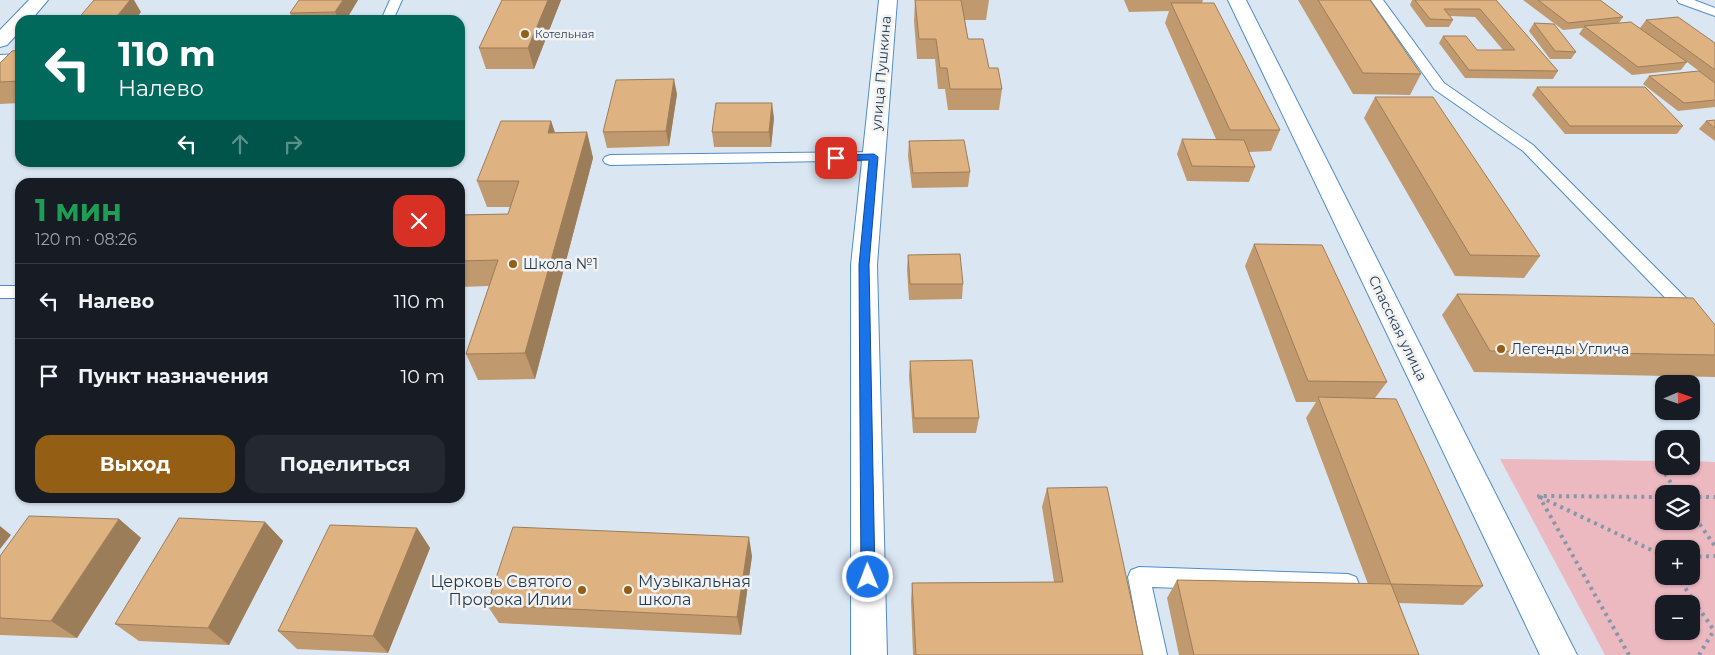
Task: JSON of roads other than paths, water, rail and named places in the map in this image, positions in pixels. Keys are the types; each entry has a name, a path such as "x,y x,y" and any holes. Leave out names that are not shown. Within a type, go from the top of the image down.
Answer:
{"street":[{"path":"25,15 39,0"},
{"name":"улица Пушкина","path":"869,655 864,265 888,0"},
{"name":"Спасская улица","path":"1237,0 1559,655"},
{"path":"0,41 15,25"}],"lane":[{"path":"388,15 396,0"},
{"path":"1377,0 1439,86 1528,148 1715,338"},
{"path":"1683,0 1715,12"},
{"path":"0,59 15,58"},
{"path":"610,160 874,157"},
{"path":"0,292 15,292"},
{"path":"1156,655 1139,577 1348,584"}],"place":[{"name":"Котельная","path":"525,34"},
{"name":"Школа №1","path":"513,264"},
{"name":"Легенды Углича","path":"1501,349"},
{"name":"Церковь Святого Пророка Илии","path":"582,590"},
{"name":"Музыкальная школа","path":"628,590"}]}
